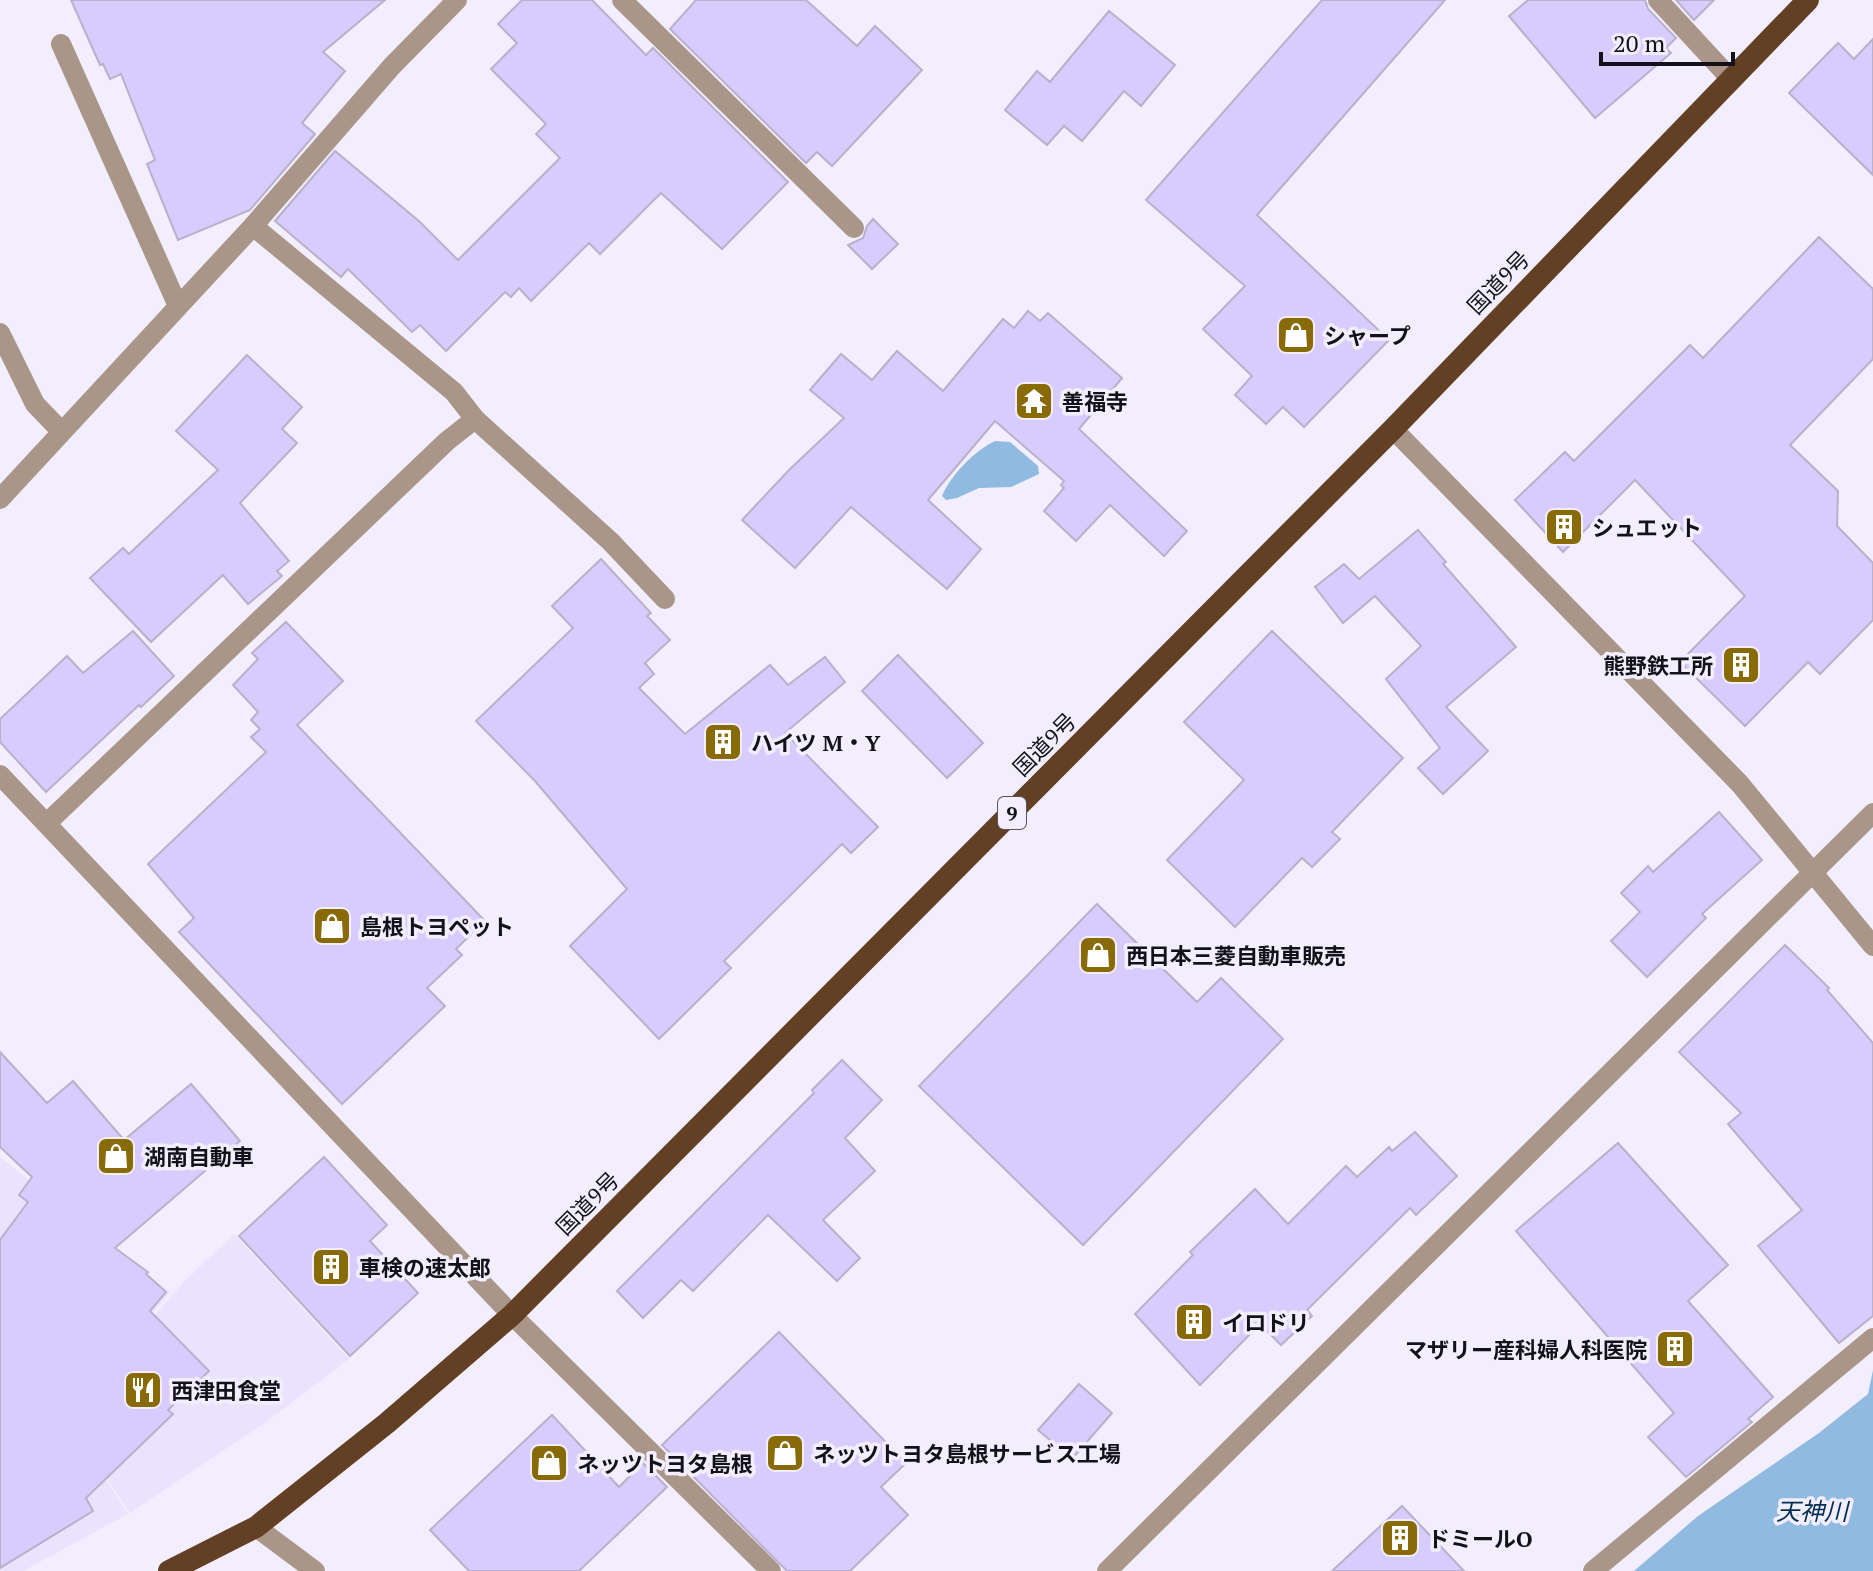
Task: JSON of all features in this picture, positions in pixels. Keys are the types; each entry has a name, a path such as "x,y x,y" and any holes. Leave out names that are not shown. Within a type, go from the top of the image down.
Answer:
{"highway":[{"name":"国道9号","path":"169,1571 256,1527 387,1423 512,1315 1393,429 1808,0"}],"street":[{"path":"0,499 253,226 392,66 457,0"},
{"path":"622,0 854,228"},
{"path":"1658,0 1730,78"},
{"path":"61,44 178,306"},
{"path":"253,226 454,392 475,419 610,541 665,599"},
{"path":"0,333 35,404 61,431"},
{"path":"47,823 447,441 475,419"},
{"path":"1393,429 1740,784 1873,946"},
{"path":"0,775 512,1315 771,1571"},
{"path":"1107,1571 1873,813"},
{"path":"1593,1571 1873,1338"},
{"path":"256,1527 315,1571"}],"shaded area":[{"path":"0,1157 170,1292 75,1405 185,1281 234,1234 349,1359 266,1422 130,1513 65,1415 128,1514 23,1571 0,1571"}],"water":[{"path":"995,441 1010,442 1038,466 1039,474 1011,487 979,488 946,500 942,496 957,472 971,457"},
{"name":"天神川","path":"1873,1370 1873,1571 1634,1571 1698,1516 1819,1433 1868,1394"}],"building":[{"path":"71,0 385,0 323,52 345,71 302,123 315,134 250,210 178,240 147,164 155,160 121,74 110,79 103,64 100,65"},
{"path":"522,0 592,0 646,55 653,48 788,182 722,249 661,193 600,254 589,243 531,301 519,288 511,297 505,292 446,351 420,325 412,332 348,269 341,277 275,221 335,151 420,222 458,260 560,158 536,134 546,124 491,69 517,43 498,24"},
{"path":"696,0 806,0 857,46 875,26 922,70 832,166 817,152 806,163 670,29"},
{"path":"1322,0 1445,0 1257,215 1389,340 1304,427 1283,407 1266,424 1235,395 1252,376 1203,329 1245,286 1146,200"},
{"path":"1528,0 1645,0 1648,9 1676,38 1666,48 1671,53 1595,118 1509,16"},
{"path":"1676,0 1714,0 1694,20"},
{"path":"1109,11 1175,65 1141,106 1124,91 1082,141 1064,126 1047,145 1005,110 1037,71 1050,82"},
{"path":"1873,39 1873,175 1789,93 1838,43 1854,59"},
{"path":"873,219 898,244 872,269 848,245 863,238"},
{"path":"1819,237 1873,289 1873,359 1790,445 1838,491 1837,526 1873,563 1873,620 1820,674 1808,662 1745,726 1680,662 1745,596 1635,480 1563,552 1515,500 1565,452 1574,461 1690,345 1703,358"},
{"path":"1028,311 1040,321 1048,313 1122,378 1079,429 1187,531 1164,556 1110,505 1076,541 1044,511 1064,488 1061,485 1064,481 995,421 928,500 981,549 947,589 851,507 795,568 742,520 844,418 810,390 841,354 872,380 897,351 943,391 1003,319 1014,328"},
{"path":"247,355 302,407 282,429 297,443 240,503 289,561 277,571 282,576 248,604 223,575 151,642 90,578 123,548 129,554 218,470 176,431"},
{"path":"1418,530 1446,562 1443,564 1516,647 1446,707 1488,751 1443,794 1418,768 1440,748 1386,679 1421,646 1375,596 1343,623 1315,587 1344,564 1359,579"},
{"path":"601,559 651,613 647,616 670,640 645,663 654,674 639,688 685,734 770,665 788,685 825,657 845,682 785,733 878,827 851,853 842,844 724,961 731,968 659,1039 570,946 627,889 535,781 476,721 573,628 552,606"},
{"name":"島根トヨペット","path":"286,622 343,681 297,725 485,921 456,949 462,955 427,988 445,1006 342,1104 179,932 194,918 148,864 266,752 251,737 260,729 251,720 258,712 233,685 258,659 252,653"},
{"path":"133,631 174,676 46,792 0,742 0,719 67,656 83,673"},
{"path":"1272,631 1403,758 1332,832 1340,839 1312,867 1302,858 1235,927 1167,860 1244,780 1184,722"},
{"path":"898,655 983,743 947,778 862,691"},
{"path":"1719,812 1762,860 1702,914 1706,918 1647,977 1611,941 1640,912 1621,893 1648,866 1653,872"},
{"name":"西日本三菱自動車販売","path":"1097,904 1197,1002 1221,978 1283,1039 1083,1245 919,1086"},
{"path":"1785,945 1829,988 1827,990 1873,1043 1873,1316 1839,1343 1758,1246 1802,1210 1728,1124 1741,1113 1679,1052"},
{"path":"0,1052 47,1103 73,1081 124,1140 191,1084 240,1141 115,1248 148,1272 146,1274 166,1292 150,1311 209,1371 168,1410 173,1414 86,1498 93,1511 0,1568 0,1240 28,1202 19,1195 32,1177 0,1147"},
{"path":"842,1060 882,1100 845,1138 875,1171 823,1220 860,1258 837,1281 768,1215 693,1291 681,1280 643,1318 617,1291 814,1093 812,1090"},
{"path":"1415,1132 1457,1176 1416,1215 1410,1208 1307,1310 1312,1316 1281,1345 1260,1324 1200,1385 1135,1314 1193,1255 1190,1252 1255,1189 1288,1224 1346,1166 1357,1177 1389,1147 1392,1151"},
{"name":"マザリー産科婦人科医院","path":"1618,1143 1728,1265 1688,1301 1773,1397 1748,1419 1752,1422 1686,1477 1648,1437 1674,1413 1516,1231"},
{"name":"車検の速太郎","path":"324,1157 387,1225 370,1241 418,1293 350,1356 239,1236"},
{"name":"ネッツトヨタ島根サービス工場","path":"779,1332 906,1463 881,1487 908,1515 850,1571 787,1571 662,1445"},
{"path":"1079,1384 1112,1413 1072,1459 1038,1430"},
{"name":"ネッツトヨタ島根","path":"552,1415 619,1487 643,1463 667,1487 579,1571 469,1571 430,1530"},
{"name":"ドミールO","path":"1402,1506 1464,1571 1332,1571"}],"place":[{"name":"シャープ","path":"1296,335"},
{"name":"善福寺","path":"1034,401"},
{"name":"シュエット","path":"1564,527"},
{"name":"熊野鉄工所","path":"1741,665"},
{"name":"ハイツ M・Y","path":"723,742"},
{"name":"島根トヨペット","path":"332,926"},
{"name":"西日本三菱自動車販売","path":"1098,955"},
{"name":"湖南自動車","path":"116,1156"},
{"name":"車検の速太郎","path":"331,1267"},
{"name":"イロドリ","path":"1194,1322"},
{"name":"マザリー産科婦人科医院","path":"1675,1349"},
{"name":"西津田食堂","path":"143,1390"},
{"name":"ネッツトヨタ島根サービス工場","path":"785,1453"},
{"name":"ネッツトヨタ島根","path":"549,1463"},
{"name":"ドミールO","path":"1400,1538"}]}
